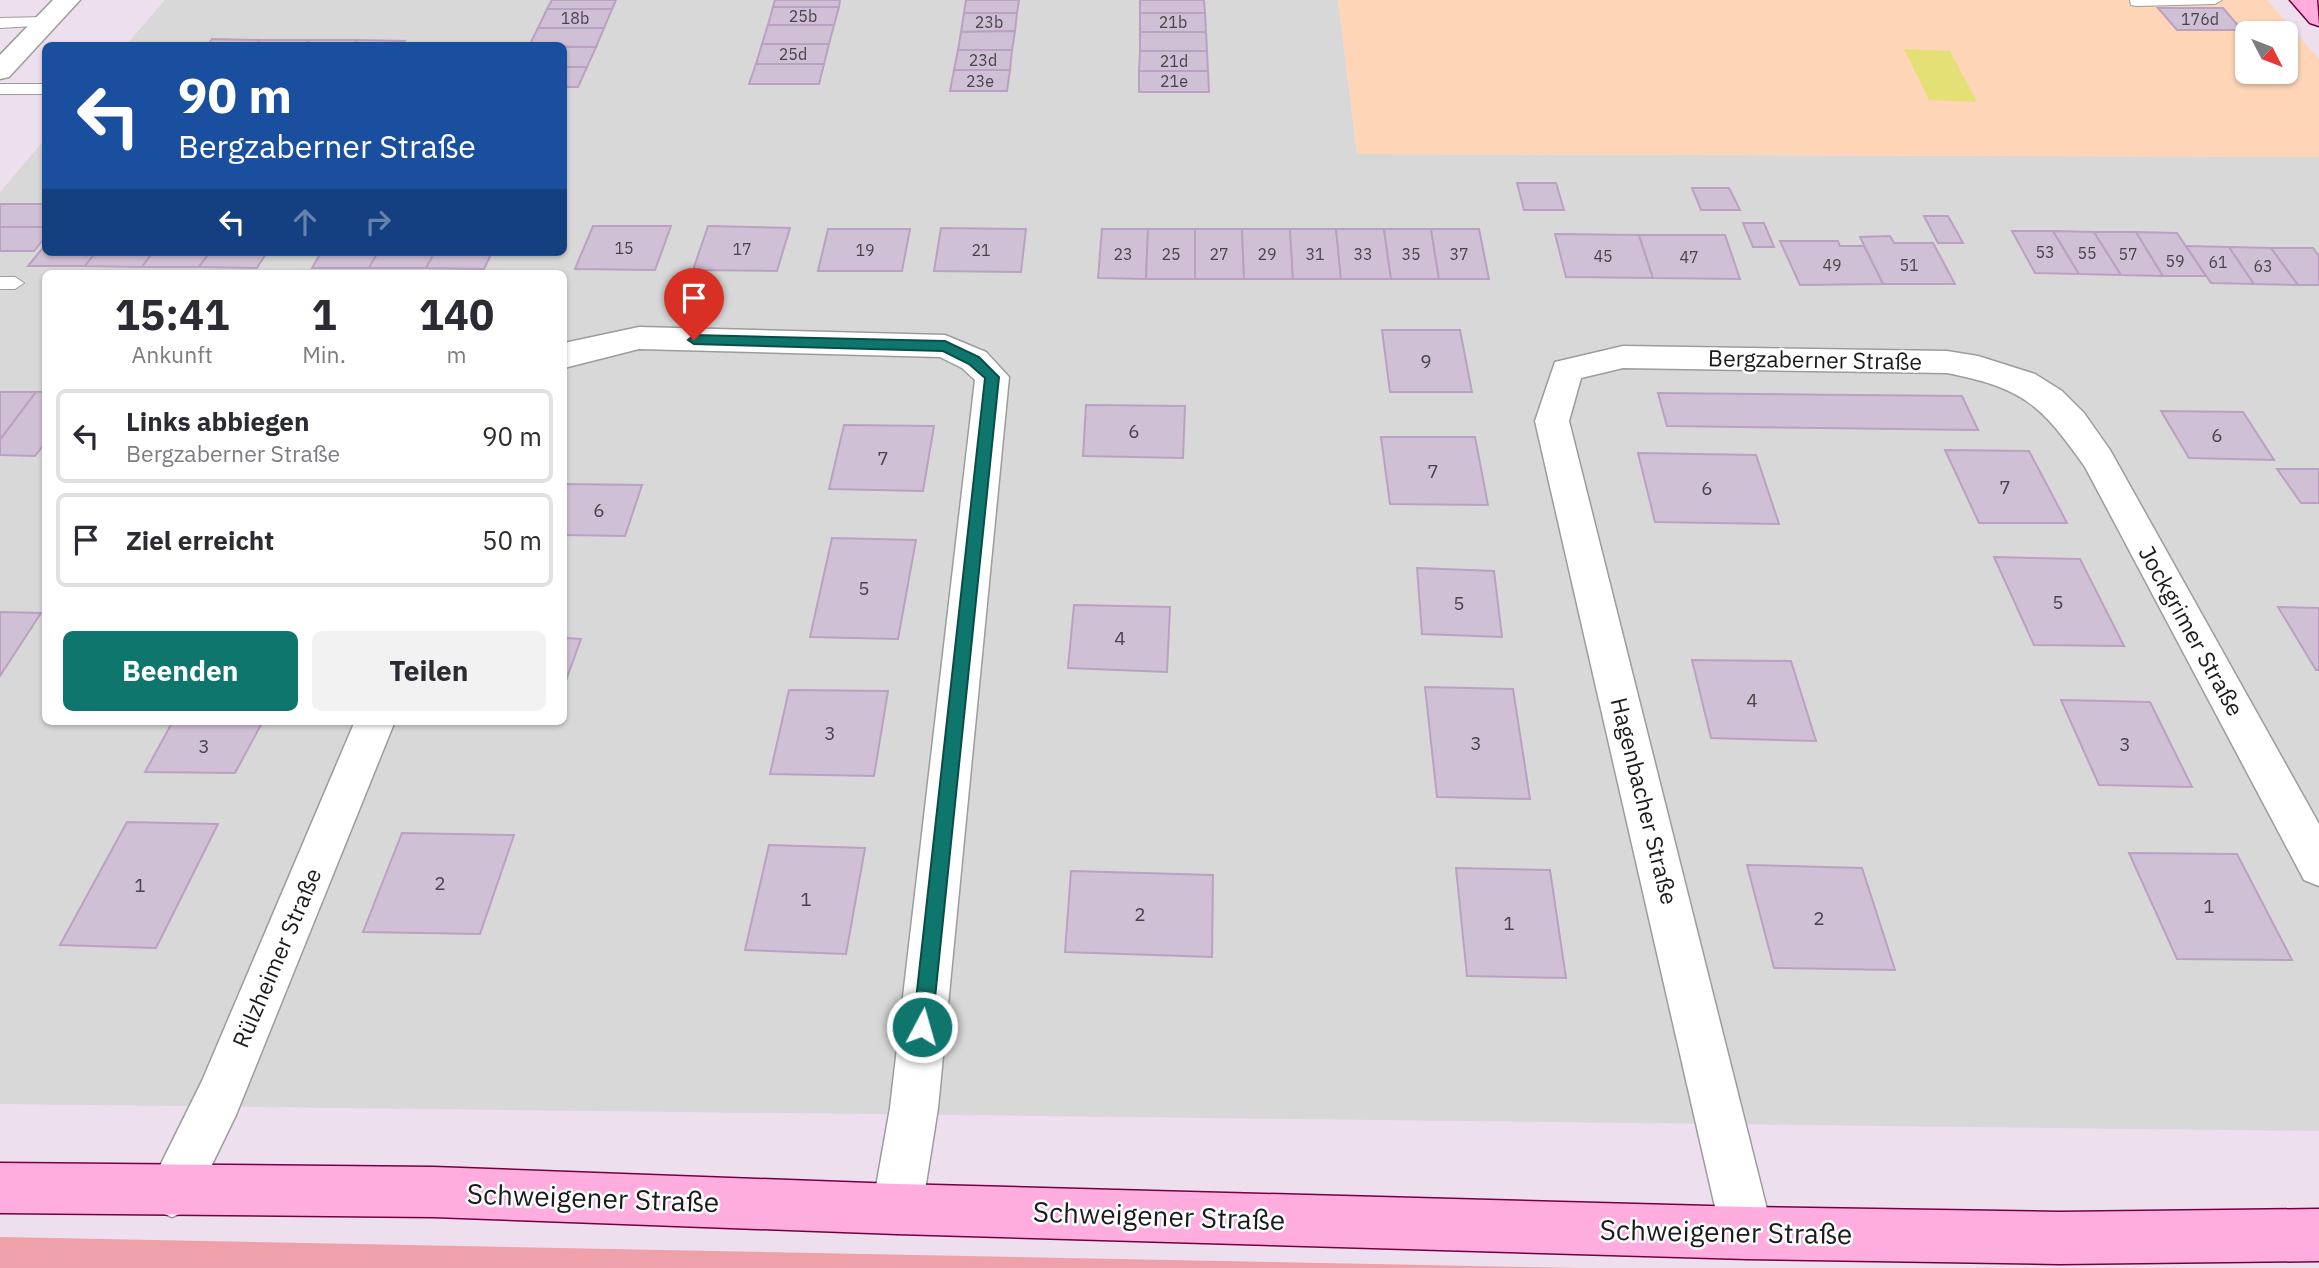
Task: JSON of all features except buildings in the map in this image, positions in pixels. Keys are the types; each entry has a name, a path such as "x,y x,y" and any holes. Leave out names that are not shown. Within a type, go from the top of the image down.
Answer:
{"main road":[{"path":"2303,0 2319,18"},
{"name":"Schweigener Straße","path":"0,1188 172,1192 433,1192 897,1209 1747,1233 2059,1238 2319,1235"}],"street":[{"path":"0,71 67,0"},
{"path":"567,355 639,338 945,346 974,360 992,377 914,1108 897,1209"},
{"name":"Bergzaberner Straße","path":"1567,370 1623,358 1947,362 1994,370 2035,389 2055,402"},
{"name":"Hagenbacher Straße","path":"1567,370 1552,421 1747,1233"},
{"name":"Jockgrimer Straße","path":"2055,402 2098,459 2319,866"},
{"name":"Rülzheimer Straße","path":"172,1192 208,1122 373,725"}],"lane":[{"path":"2136,2 2215,0"},
{"path":"0,23 46,22"},
{"path":"0,89 42,89"}],"shaded area":[{"path":"165,0 1338,0 1357,154 2319,157 2319,1131 0,1104 0,192 42,143 42,256 567,256 567,42 129,42"},
{"path":"1338,0 2267,0 2286,21 2235,21 2235,84 2298,84 2298,35 2319,59 2319,157 1357,154"},
{"path":"1904,49 1950,51 1977,102 1929,100"},
{"path":"0,1237 1581,1268 0,1268"}],"route":[{"path":"694,340 945,346 974,360 992,377 922,1027"}]}
